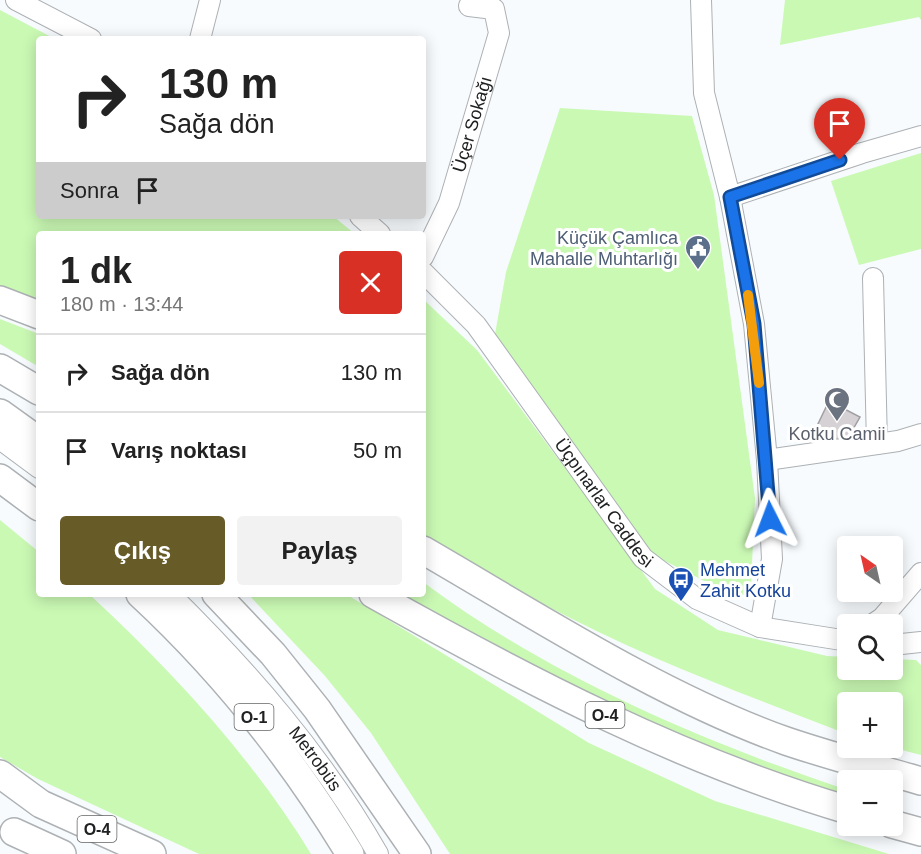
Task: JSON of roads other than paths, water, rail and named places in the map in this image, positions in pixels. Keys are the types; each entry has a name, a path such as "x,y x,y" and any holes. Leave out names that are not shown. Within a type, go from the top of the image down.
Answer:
{"highway":[{"path":"0,300 36,314"},
{"path":"0,368 36,389"},
{"path":"0,413 36,439"},
{"path":"0,478 36,505"},
{"path":"426,552 585,644 683,696 785,740 921,781"},
{"name":"O-1","path":"143,597 224,679 272,738 316,798 350,854"},
{"path":"219,597 273,654 317,708 417,854"},
{"name":"O-4","path":"378,597 449,637 583,705 723,767 837,807"},
{"name":"O-4","path":"0,774 41,804 152,854"},
{"path":"903,827 921,832"},
{"path":"49,854 14,832 63,854"}],"street":[{"path":"16,0 44,7 87,36"},
{"path":"201,36 210,0"},
{"path":"701,0 704,93 730,197 754,324 767,460 772,559 760,627"},
{"name":"Üçer Sokağı","path":"426,250 448,202 499,33 494,9 469,6"},
{"path":"730,197 921,136"},
{"path":"363,219 377,231"},
{"name":"Üçpınarlar Caddesi","path":"426,275 476,325 643,558 697,598 760,627 837,639"},
{"path":"873,278 877,444"},
{"path":"767,460 877,444 921,435"},
{"path":"0,439 36,466"},
{"path":"0,453 36,479"},
{"path":"885,614 921,573"},
{"name":"Metrobüs","path":"173,597 217,640 268,699 325,772 378,854"},
{"name":"Metrobüs","path":"189,597 224,630 291,708 333,762 392,854"},
{"path":"903,644 921,642"}],"place":[{"name":"Küçük Çamlıca Mahalle Muhtarlığı","path":"698,271"},
{"name":"Kotku Camii","path":"837,423"},
{"name":"Mehmet Zahit Kotku","path":"681,603"}]}
